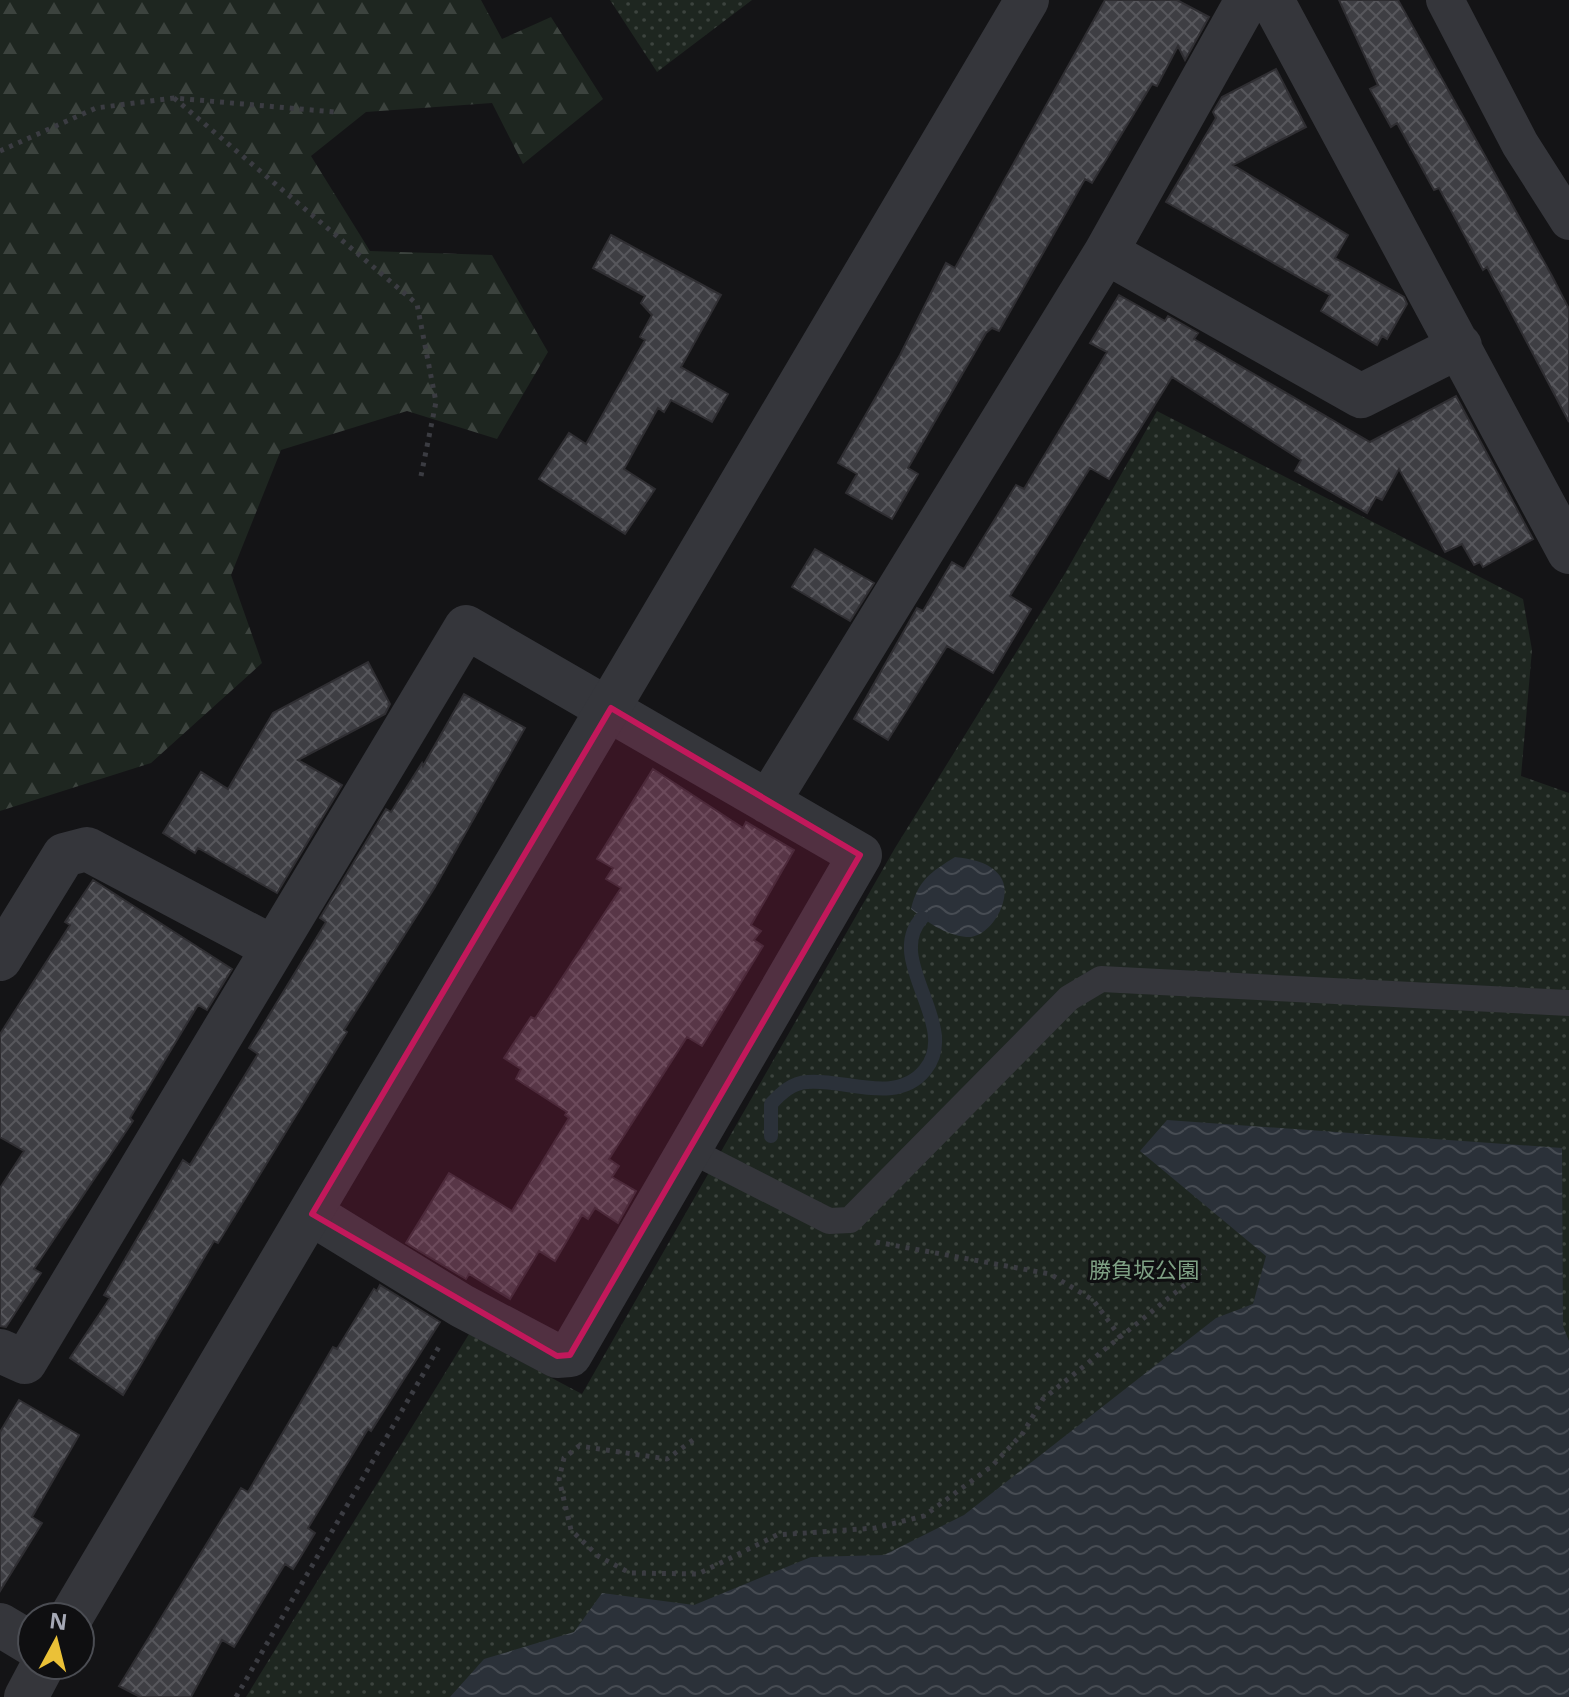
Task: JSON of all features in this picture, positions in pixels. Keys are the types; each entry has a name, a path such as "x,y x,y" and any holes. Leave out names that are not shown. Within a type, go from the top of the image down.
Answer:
{"street":[{"path":"81,1601 1027,0"},
{"path":"768,802 1106,252 1247,0"},
{"path":"1272,0 1569,552"},
{"path":"1445,0 1520,144 1569,221"},
{"path":"1106,252 1361,396 1460,346"},
{"path":"0,1351 25,1362 466,627 611,708 860,855 570,1355 557,1356 462,1306 312,1214"},
{"path":"0,959 64,855 87,849 272,947"}],"lane":[{"path":"690,1150 829,1221 850,1220 1069,998 1101,979 1569,1003"}],"path":[{"path":"174,98 417,304 436,402 420,481"},
{"path":"0,151 96,108 174,98 335,112"},
{"path":"850,1220 868,1240 909,1251 1050,1274 1093,1300 1121,1338"},
{"path":"693,1440 667,1459 579,1446 564,1458 559,1479 571,1530 598,1556 630,1573 698,1574 777,1535 875,1528 924,1516 992,1466 1023,1433 1043,1399 1206,1268"},
{"path":"236,1697 462,1306"}],"highlighted area":[{"path":"611,708 860,855 570,1355 557,1356 312,1214"}],"green space":[{"path":"0,0 481,0 502,39 551,17 603,99 523,164 492,103 366,112 311,156 370,251 492,255 548,352 497,439 407,411 281,450 231,575 262,663 151,763 0,811"},
{"path":"610,0 752,0 657,72"},
{"name":"勝負坂公園","path":"1157,411 1523,599 1532,650 1521,776 1569,793 1569,1697 246,1697 469,1334 582,1394 895,848 1064,575"}],"water":[{"path":"955,857 986,864 996,871 1004,884 1005,894 998,915 992,924 975,936 958,936 944,931 911,909 917,891 927,878"},
{"path":"1167,1120 1562,1148 1563,1326 1569,1341 1569,1697 450,1697 484,1659 574,1632 602,1593 694,1605 811,1557 884,1555 964,1515 1216,1318 1253,1304 1266,1256 1140,1151"}],"building":[{"path":"1105,0 1177,0 1209,17 1185,60 1178,46 1157,86 1152,84 1092,183 1085,179 999,331 992,328 986,333 908,468 918,474 892,519 846,493 857,474 838,463 900,355 946,263 955,268"},
{"path":"1339,0 1398,0 1552,276 1569,309 1569,422 1487,267 1483,270 1439,188 1434,190 1397,123 1391,127 1370,89 1378,85"},
{"path":"1276,69 1306,127 1233,165 1348,235 1335,258 1404,297 1407,304 1387,339 1382,336 1377,345 1321,311 1330,295 1166,202 1216,118 1213,112 1222,97"},
{"path":"611,235 721,295 681,367 728,394 712,422 671,400 664,412 658,408 624,469 655,489 625,534 539,479 569,433 586,444 645,340 640,337 652,315 641,303 645,296 593,268"},
{"path":"1119,295 1165,321 1168,316 1198,333 1194,339 1370,442 1456,396 1533,539 1483,567 1480,562 1474,565 1462,544 1445,552 1399,469 1382,500 1376,497 1367,513 1295,471 1301,460 1172,377 1109,479 1090,468 1010,596 1031,609 993,673 947,646 888,740 854,719 917,608 923,611 952,562 964,569 1016,485 1024,489 1107,352 1090,343"},
{"path":"815,549 874,583 850,621 792,587"},
{"path":"368,662 390,704 385,714 298,760 342,785 277,893 198,848 195,853 163,833 201,772 228,789 273,713"},
{"path":"464,694 525,728 435,887 344,1030 347,1032 218,1243 214,1241 123,1395 70,1358 110,1298 104,1295 183,1160 190,1165 258,1054 249,1048 326,922 320,918 386,809 391,812 422,763 423,766"},
{"path":"653,769 743,828 746,822 794,850 751,925 761,931 754,940 763,946 702,1046 687,1037 609,1159 619,1166 612,1177 636,1191 618,1223 595,1208 588,1219 582,1215 555,1261 539,1251 510,1299 469,1274 466,1279 406,1243 449,1173 512,1211 569,1118 565,1115 567,1112 516,1079 521,1069 504,1058 531,1017 535,1019 621,888 606,879 613,868 597,859"},
{"path":"93,880 232,969 207,1010 198,1005 130,1118 133,1121 34,1269 41,1273 6,1327 0,1326 0,1188 24,1151 0,1137 0,1034 70,925 65,922"},
{"path":"380,1285 440,1322 371,1431 368,1429 308,1528 315,1533 293,1569 285,1564 234,1647 222,1640 191,1697 140,1697 119,1686 241,1488 248,1492 333,1347 337,1349 374,1289 377,1291"},
{"path":"19,1400 79,1435 32,1517 42,1523 0,1591 0,1432"}],"waterway":[{"path":"771,1136 771,1104 796,1084 822,1082 885,1089 913,1081 925,1070 934,1053 935,1034 911,953 912,935 922,918"}]}
